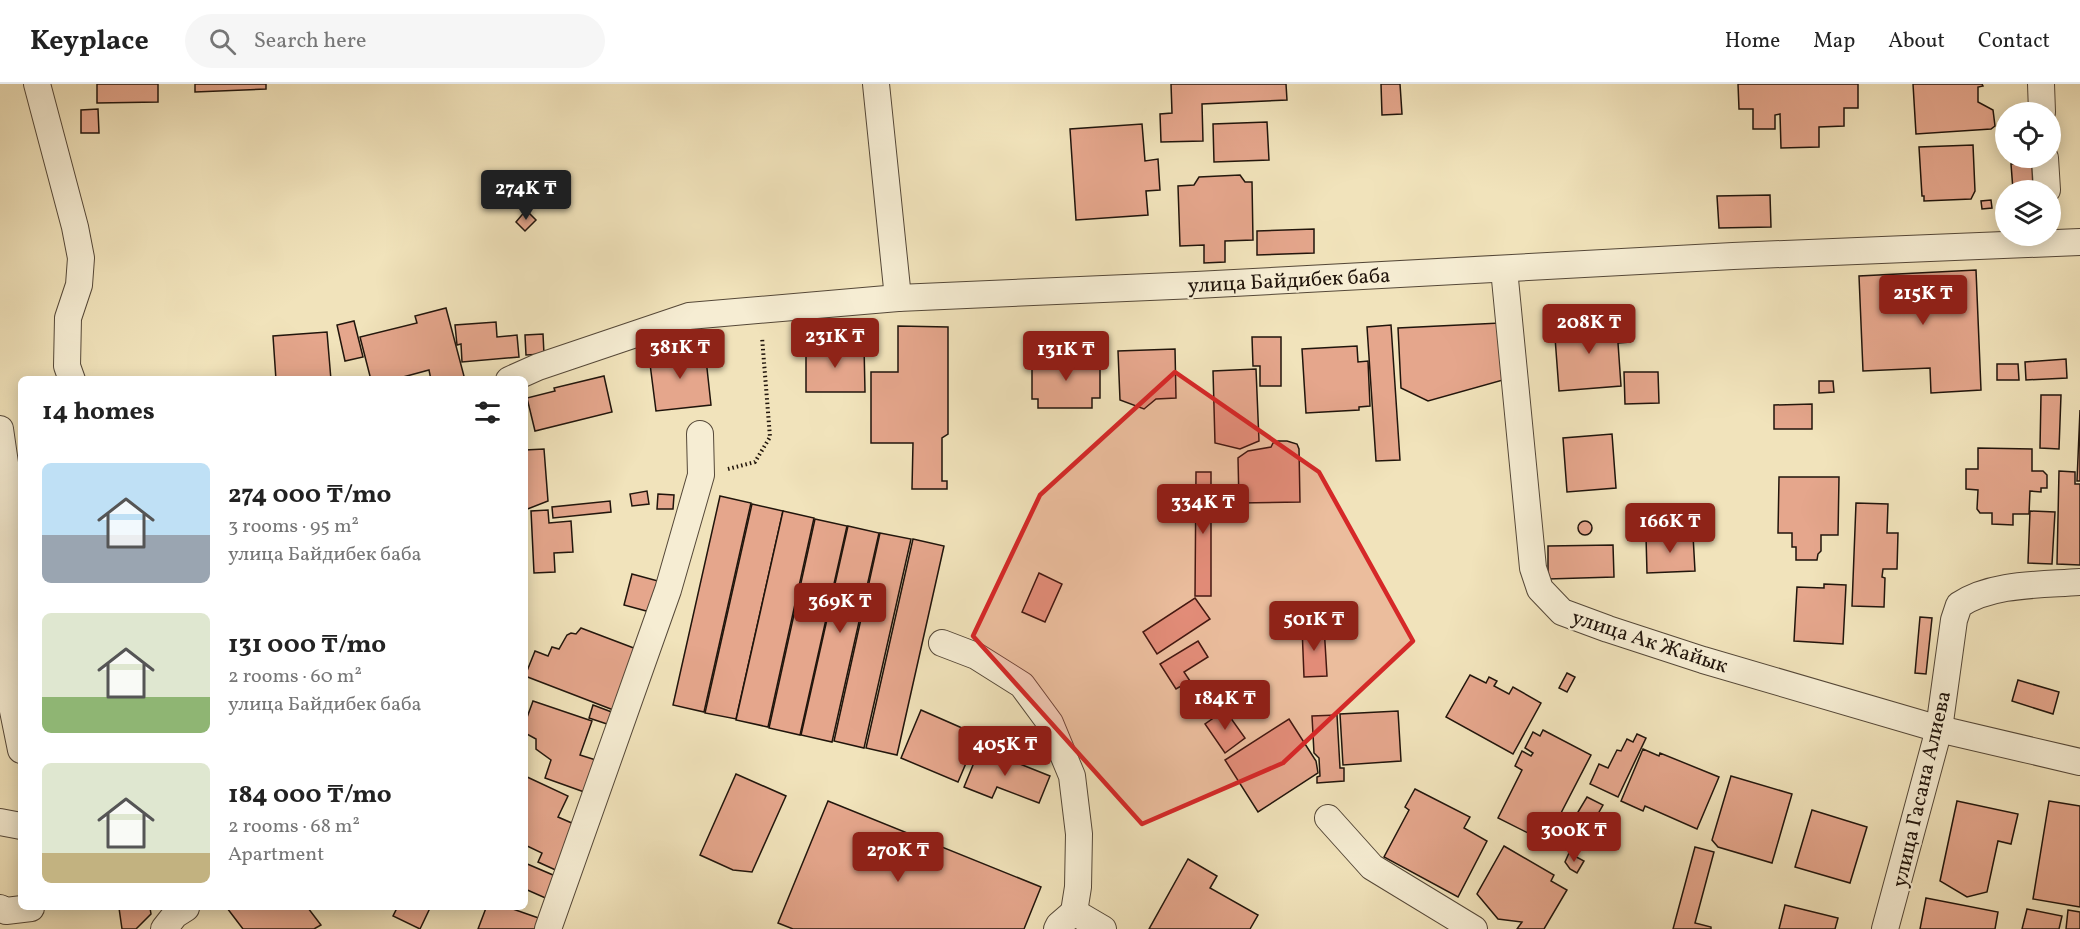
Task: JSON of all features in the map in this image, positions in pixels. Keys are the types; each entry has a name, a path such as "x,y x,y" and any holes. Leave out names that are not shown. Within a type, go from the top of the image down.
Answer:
{"street":[{"path":"37,84 81,258 79,285 68,318 67,366 71,376"},
{"path":"876,84 898,298"},
{"path":"2041,84 2042,102"},
{"name":"улица Байдибек баба","path":"2061,241 2080,242"},
{"name":"улица Байдибек баба","path":"518,376 538,367 690,316 898,298 1995,243"},
{"name":"улица Ак Жайык","path":"1504,269 1533,568 1540,589 1562,612 1703,660 1939,729 2080,762"},
{"path":"0,429 13,518 9,588 9,691 18,735"},
{"path":"548,929 668,590 701,475 700,434"},
{"name":"улица Гасана Алиева","path":"1885,929 1939,729 1954,620 1959,605 1972,596 2019,586 2080,582"},
{"path":"942,643 976,656 1022,685 1050,723 1072,776 1078,834 1078,887 1066,921 1103,929"},
{"path":"1328,818 1372,867 1474,929"},
{"path":"0,822 18,825"},
{"path":"0,908 6,911 18,910"},
{"path":"32,910 35,929"},
{"path":"164,929 175,915 183,910"}],"path":[{"path":"701,475 755,462 770,437 759,310"}],"highlighted area":[{"path":"1175,372 1319,472 1413,641 1283,763 1142,824 973,636 1040,495"}],"building":[{"path":"97,84 158,84 158,102 97,103"},
{"path":"195,84 266,84 266,89 195,92"},
{"path":"1171,84 1286,84 1287,100 1202,104 1203,141 1161,142 1160,114 1172,113"},
{"path":"1381,84 1400,84 1402,114 1382,115"},
{"path":"1738,84 1858,84 1858,108 1844,108 1844,126 1819,127 1819,147 1781,148 1780,114 1775,115 1775,129 1753,129 1753,109 1739,109"},
{"path":"1913,84 1982,84 1983,86 1978,87 1978,102 1993,110 1995,126 1991,129 1916,134"},
{"path":"98,109 99,133 81,133 81,110"},
{"path":"1267,122 1269,160 1214,162 1213,124"},
{"path":"1142,124 1145,161 1158,159 1160,190 1146,191 1148,215 1076,220 1070,129"},
{"path":"1973,145 1975,191 1971,199 1924,201 1919,147"},
{"path":"2011,168 2032,168 2033,180 2012,180"},
{"path":"1240,175 1245,182 1252,182 1253,240 1225,241 1225,262 1204,263 1204,245 1180,246 1178,186 1194,185 1199,177"},
{"path":"1770,195 1771,227 1719,228 1717,196"},
{"path":"1991,200 1992,208 1982,209 1981,201"},
{"path":"526,210 536,220 525,231 516,222"},
{"path":"1314,229 1314,253 1257,255 1257,231"},
{"path":"1976,270 1981,390 1931,393 1930,368 1863,371 1859,276"},
{"path":"446,308 464,376 430,376 429,370 407,376 370,376 360,337 417,323 415,316"},
{"path":"1628,316 1630,342 1618,343 1621,386 1559,391 1554,324 1592,321 1592,334 1614,332 1612,317"},
{"path":"354,321 363,357 345,361 337,325"},
{"path":"496,322 497,337 517,335 519,357 462,362 461,344 457,345 455,325"},
{"path":"1500,323 1503,380 1428,401 1401,388 1398,328"},
{"path":"1391,325 1400,460 1376,461 1367,327"},
{"path":"898,326 948,327 948,434 942,438 942,481 947,481 947,489 912,489 913,443 871,443 871,372 898,372"},
{"path":"327,332 331,376 276,376 273,336"},
{"path":"543,334 544,354 526,355 525,335"},
{"path":"1252,337 1281,337 1281,386 1260,386 1260,366 1253,366"},
{"path":"864,345 865,392 806,392 806,346"},
{"path":"1357,346 1358,362 1368,361 1370,406 1359,407 1359,410 1306,413 1302,349"},
{"path":"1175,349 1176,398 1156,399 1144,409 1120,400 1118,351"},
{"path":"705,350 711,405 656,411 649,356"},
{"path":"1100,358 1100,398 1092,398 1092,408 1038,408 1038,399 1032,399 1032,359"},
{"path":"2066,359 2067,378 2026,380 2025,362"},
{"path":"1997,364 2018,364 2019,380 1997,380"},
{"path":"1256,369 1259,441 1240,449 1215,443 1213,371"},
{"path":"1624,372 1658,372 1659,403 1625,404"},
{"path":"604,376 612,412 535,431 528,398 555,391 554,388"},
{"path":"1819,381 1833,381 1834,392 1819,393"},
{"path":"2041,395 2061,395 2059,449 2040,448"},
{"path":"1812,404 1812,429 1774,429 1774,405"},
{"path":"2080,410 2080,481 2077,481"},
{"path":"1612,434 1616,488 1567,492 1563,438"},
{"path":"1278,441 1297,444 1299,449 1300,502 1239,503 1238,458 1248,451 1271,447"},
{"path":"1978,448 2032,449 2032,471 2043,471 2047,475 2047,488 2041,488 2041,492 2030,491 2029,514 2013,514 2013,525 1992,524 1992,513 1980,513 1977,509 1978,490 1966,489 1966,469 1978,469"},
{"path":"544,449 548,501 528,509 528,450"},
{"path":"2059,471 2075,472 2075,484 2080,484 2080,565 2057,564"},
{"path":"1196,472 1211,472 1211,596 1195,596"},
{"path":"1779,477 1839,477 1838,535 1821,535 1821,551 1817,560 1796,560 1796,547 1792,547 1792,533 1778,533"},
{"path":"647,491 649,504 632,506 630,494"},
{"path":"658,494 674,495 673,509 657,509"},
{"path":"720,496 751,503 704,712 673,705"},
{"path":"610,501 611,512 553,518 552,507"},
{"path":"1856,503 1888,504 1887,533 1898,533 1897,569 1883,569 1884,607 1852,606"},
{"path":"752,504 783,511 736,719 705,713"},
{"path":"548,510 549,523 571,521 573,552 554,553 555,572 534,573 531,511"},
{"path":"783,511 814,518 768,727 736,720"},
{"path":"2030,511 2055,512 2052,564 2028,563"},
{"path":"815,519 847,526 800,735 769,728"},
{"path":"1582,521 1588,521 1592,528 1588,535 1582,535 1578,531 1578,525"},
{"path":"848,526 879,533 832,742 801,735"},
{"path":"880,533 911,539 864,748 834,741"},
{"path":"1693,535 1695,571 1647,573 1646,536"},
{"path":"913,539 944,546 897,755 866,748"},
{"path":"1613,545 1614,577 1548,579 1548,546"},
{"path":"1039,573 1062,584 1045,622 1022,612"},
{"path":"632,574 658,581 650,612 624,605"},
{"path":"1824,584 1846,585 1843,644 1794,641 1797,587 1824,588"},
{"path":"1195,598 1210,619 1157,654 1143,632"},
{"path":"1920,617 1932,618 1926,674 1915,673"},
{"path":"1324,626 1327,676 1304,677 1302,627"},
{"path":"581,628 639,650 616,711 528,677 528,668 535,651 548,656 552,647 559,649 567,635 576,634"},
{"path":"1198,641 1208,657 1184,672 1190,681 1176,689 1160,664"},
{"path":"1567,673 1575,677 1567,692 1559,688"},
{"path":"1470,675 1486,683 1489,677 1497,681 1494,686 1509,694 1513,687 1541,703 1513,754 1446,717"},
{"path":"2018,680 2059,692 2053,714 2012,701"},
{"path":"533,701 592,721 580,755 599,761 587,793 545,778 551,760 536,749 536,739 528,735 528,715"},
{"path":"593,705 617,714 613,726 589,718"},
{"path":"921,710 978,735 958,782 901,758"},
{"path":"1225,710 1245,738 1225,753 1205,724"},
{"path":"1398,711 1401,761 1343,765 1340,714"},
{"path":"1337,715 1340,768 1344,768 1344,781 1317,783 1317,777 1320,776 1319,758 1314,753 1312,716"},
{"path":"1289,719 1316,761 1318,773 1258,812 1225,760"},
{"path":"1543,730 1591,755 1546,842 1498,818 1522,770 1515,766 1522,751 1531,756 1533,753 1525,748 1533,732 1540,736"},
{"path":"1637,734 1646,738 1618,797 1590,784 1599,764 1608,768 1617,750 1621,751 1627,739 1633,742"},
{"path":"980,748 1050,776 1039,803 997,787 992,798 964,787"},
{"path":"1643,749 1659,756 1660,753 1719,777 1697,829 1645,806 1643,811 1621,801"},
{"path":"736,774 786,796 752,872 733,870 700,855"},
{"path":"1731,776 1792,794 1772,863 1718,847 1712,840"},
{"path":"528,777 568,796 558,817 581,827 560,872 538,862 542,853 528,846"},
{"path":"1415,789 1470,817 1464,828 1487,841 1458,897 1384,857 1409,810 1405,807"},
{"path":"1587,797 1603,805 1591,826 1575,817"},
{"path":"828,801 1041,887 1024,929 793,929 778,923"},
{"path":"1957,801 2018,814 2011,844 1998,841 1987,892 1967,897 1940,881"},
{"path":"2049,801 2080,806 2080,907 2033,899"},
{"path":"1812,810 1867,827 1850,883 1795,867"},
{"path":"1504,846 1554,875 1551,881 1567,890 1544,929 1517,929 1522,922 1498,919 1477,894"},
{"path":"1695,847 1714,852 1695,923 1711,927 1711,929 1673,929"},
{"path":"1569,853 1584,861 1577,873 1565,862"},
{"path":"1188,859 1217,876 1210,888 1258,915 1250,929 1149,929"},
{"path":"528,864 560,878 550,900 528,890"},
{"path":"1926,898 1998,912 1995,929 1920,929"},
{"path":"1785,905 1838,918 1835,929 1779,929"},
{"path":"2027,909 2062,916 2059,929 2022,929"},
{"path":"119,910 150,910 151,914 136,929 122,929"},
{"path":"229,910 310,910 321,925 314,929 243,929"},
{"path":"396,910 429,910 420,929 393,916"},
{"path":"485,910 516,910 550,922 547,929 478,929"},
{"path":"2068,910 2080,912 2080,929 2066,929"}]}
